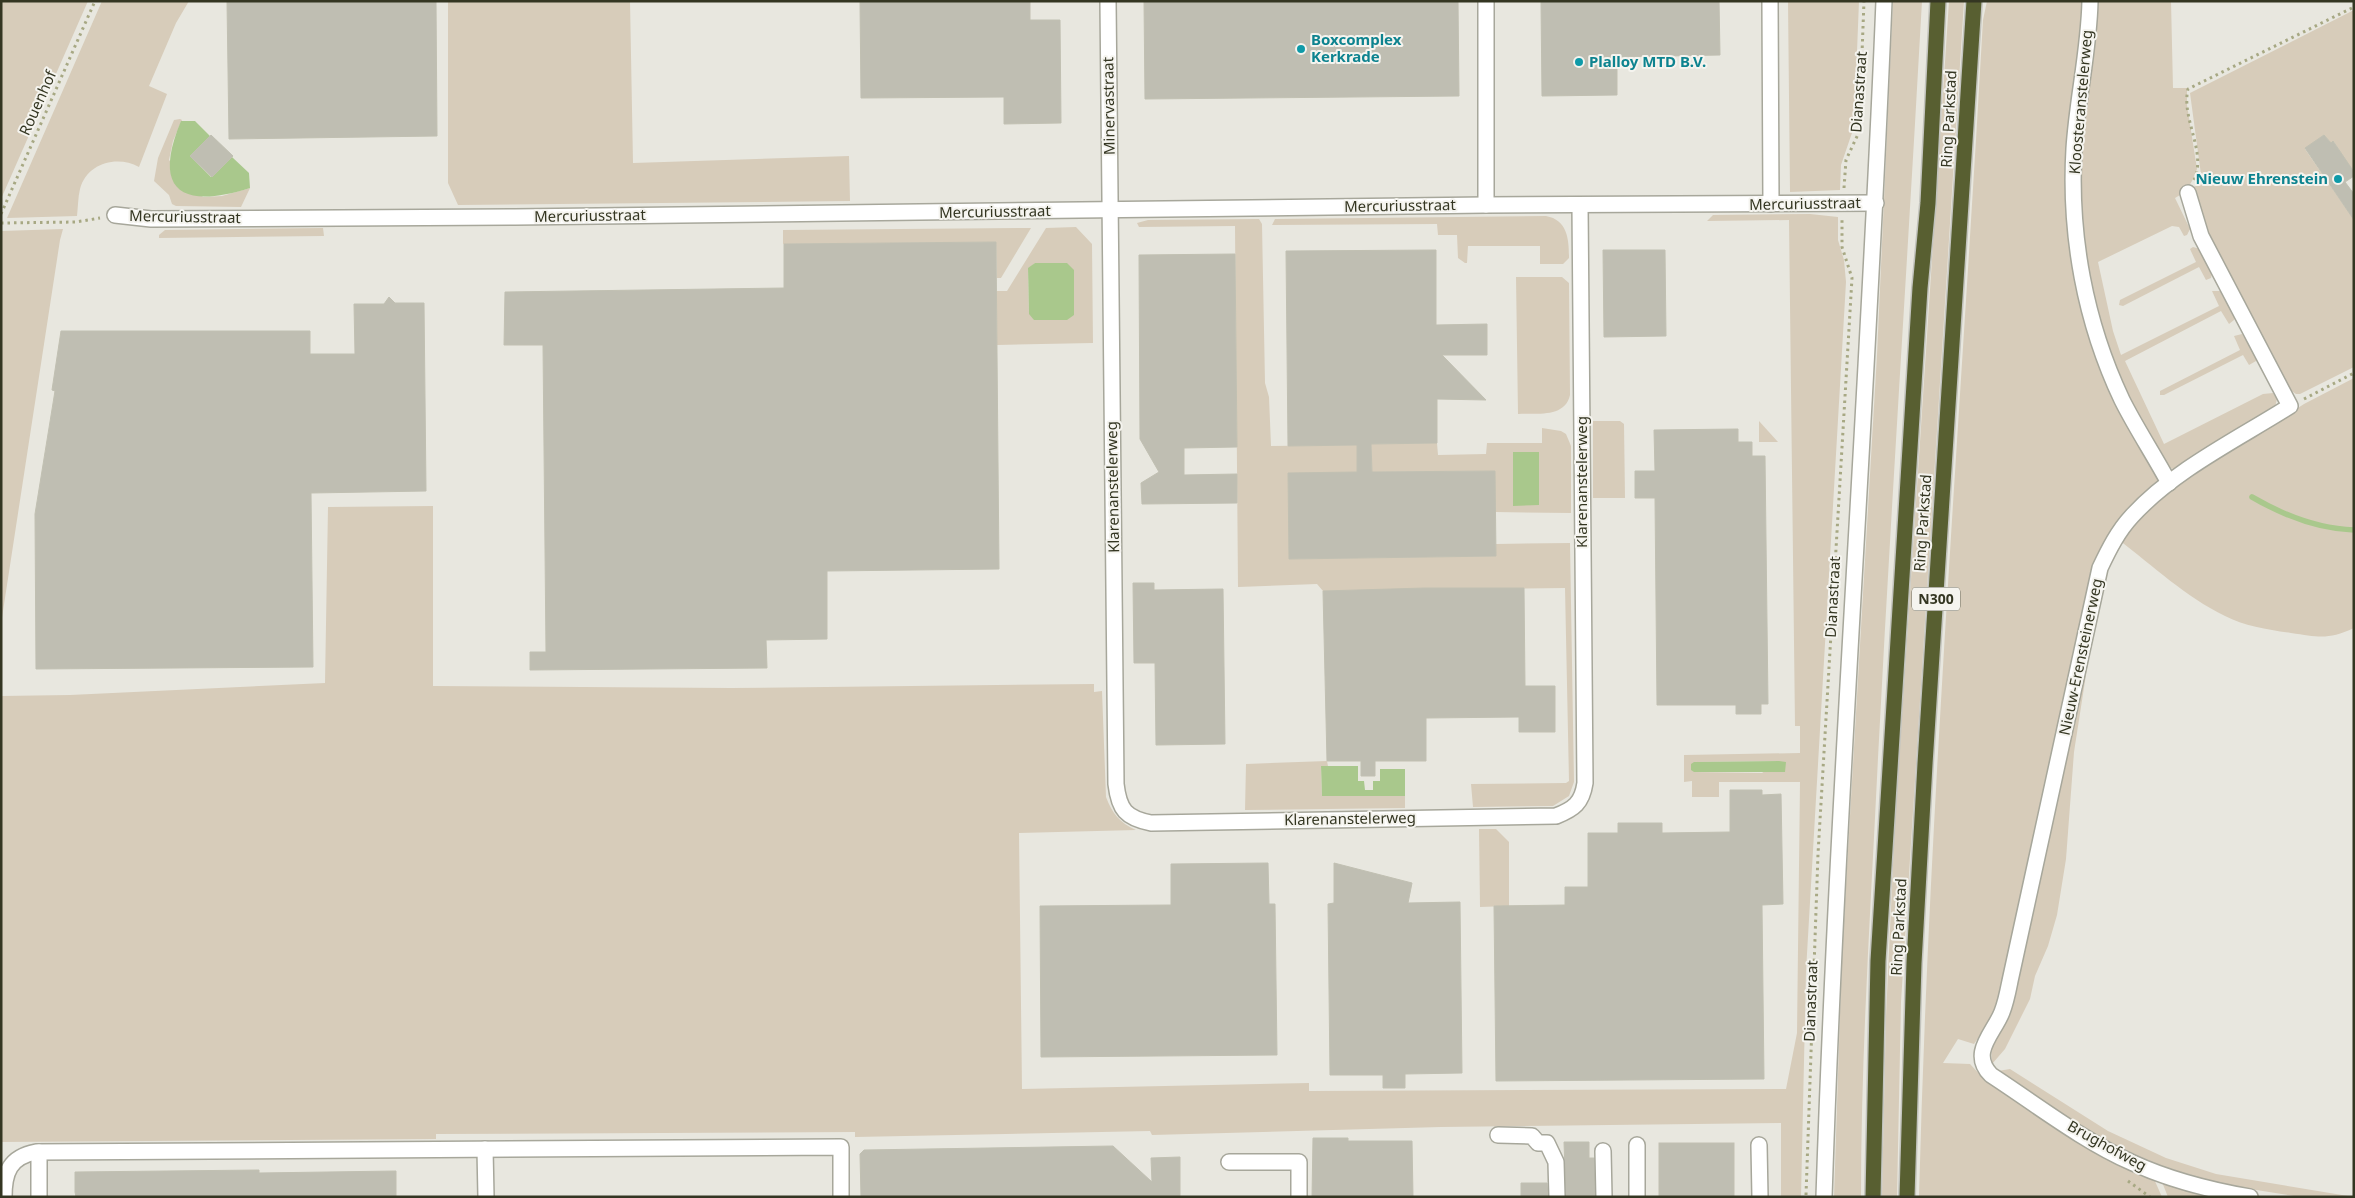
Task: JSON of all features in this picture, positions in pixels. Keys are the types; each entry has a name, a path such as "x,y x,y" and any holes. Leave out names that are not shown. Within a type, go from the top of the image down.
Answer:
{"highway":[{"name":"Ring Parkstad","path":"1873,1197 1879,952 1920,288 1928,203 1938,1"},
{"name":"Ring Parkstad","path":"1907,1197 1914,963 1924,764 1974,1"}],"street":[{"name":"Minervastraat","path":"1108,1 1110,211"},
{"path":"1486,1 1486,205"},
{"path":"1770,1 1771,204"},
{"name":"Dianastraat","path":"1824,1197 1833,949 1876,203 1884,1"},
{"name":"Kloosteranstelerweg","path":"2090,1 2074,158 2075,219 2080,262 2088,308 2112,378 2169,483"},
{"path":"2188,193 2201,236 2290,406"},
{"name":"Mercuriusstraat","path":"115,215 151,219 506,217 1486,205 1876,203"},
{"name":"Klarenanstelerweg","path":"1110,211 1116,784 1120,806 1136,820 1151,823 1556,816 1571,810 1579,803 1585,783 1580,205"},
{"name":"Nieuw-Erensteinerweg","path":"1982,1060 1983,1046 2002,1013 2010,981 2100,568 2112,543 2131,516 2169,483 2290,406"},
{"name":"Brughofweg","path":"1982,1060 1984,1068 1991,1075 2108,1150 2132,1163 2178,1180 2250,1197"},
{"path":"1498,1135 1532,1136 1538,1143 1547,1143 1556,1162 1557,1197"},
{"path":"1637,1145 1637,1197"},
{"path":"1759,1145 1760,1197"},
{"path":"4,1197 5,1175 13,1164 23,1154 39,1152 841,1147 841,1197"},
{"path":"485,1149 486,1197"},
{"path":"1603,1151 1604,1197"},
{"path":"39,1152 39,1197"},
{"path":"1229,1162 1299,1162 1299,1197"}],"path":[{"name":"Rouenhof","path":"1,214 95,1"},
{"name":"Dianastraat","path":"1806,1197 1806,1134 1818,854 1852,278 1842,247 1846,160 1859,132 1864,1"},
{"path":"2188,193 2187,190 2196,178 2198,167 2188,103 2188,90 2354,7"},
{"path":"1,223 76,222 115,215"},
{"path":"2290,406 2354,373"},
{"path":"2122,1177 2150,1197"}],"shaded area":[{"path":"1,1 88,1 1,199"},
{"path":"102,1 189,1 176,23 149,86 167,94 139,167 130,163 113,162 96,167 89,173 80,189 77,216 7,218"},
{"path":"448,1 630,1 633,163 849,156 850,201 458,205 448,183"},
{"path":"1788,1 1859,1 1854,127 1841,165 1840,190 1790,192"},
{"path":"1893,1 1922,1 1888,569 1865,1032 1861,1197 1834,1197 1842,953 1877,355"},
{"path":"1949,1 1964,1 1901,1002 1897,1197 1882,1197 1886,1016 1895,822"},
{"path":"1987,1 2085,1 2074,106 2082,301 2159,477 2158,482 2130,507 2112,529 2103,545 2094,570 1996,1012 1974,1044 1958,1039 1943,1063 1970,1064 1986,1081 2154,1179 2162,1197 1919,1197 1930,902 1946,608 1983,20"},
{"path":"2094,1 2171,1 2173,88 2187,88 2187,105 2197,169 2185,192 2175,198 2190,229 2187,235 2184,236 2179,227 2172,226 2098,262 2113,331 2121,355 2219,306 2212,291 2221,291 2235,316 2234,320 2229,324 2221,311 2125,361 2164,444 2263,394 2273,393 2277,399 2275,407 2181,470 2168,468 2126,398 2091,302 2078,190"},
{"path":"2354,10 2354,174 2334,142 2331,143 2324,135 2305,149 2354,220 2354,367 2300,394 2296,394 2286,387 2204,225 2198,202 2191,189 2202,182 2190,93"},
{"path":"174,120 182,120 173,141 169,160 203,197 222,196 250,188 241,207 176,206 172,204 169,195 154,181 158,158"},
{"path":"181,121 195,121 210,136 190,156 211,177 232,157 249,173 250,188 207,197 191,195 180,189 172,179 170,165 173,145"},
{"path":"1810,214 1838,217 1838,240 1844,260 1846,282 1806,971 1801,1197 1781,1197 1781,1123 1441,1127 1152,1135 1150,1131 855,1137 855,1132 436,1134 436,1139 1,1142 1,696 70,695 325,683 328,507 433,506 433,686 731,688 1094,684 1094,692 1102,691 1106,797 1117,817 1136,830 1019,833 1022,1089 1309,1083 1309,1091 1786,1089 1797,1033 1800,782 1719,782 1719,797 1692,797 1692,781 1684,782 1684,755 1800,753 1800,726 1795,726 1789,220 1707,221 1713,215","holes":["1779,761 1762,773 1694,772 1694,762"]},
{"path":"1546,216 1559,222 1566,232 1569,244 1569,258 1563,264 1540,264 1540,246 1468,246 1467,263 1465,263 1458,258 1457,235 1438,235 1437,224 1272,225 1275,219"},
{"path":"1259,219 1262,224 1265,383 1269,397 1271,446 1357,445 1357,472 1289,559 1495,556 1496,544 1570,543 1574,782 1569,796 1553,806 1473,807 1471,784 1566,783 1569,781 1565,588 1323,591 1317,584 1238,587 1235,226 1139,227 1137,223 1148,220"},
{"path":"1076,227 1092,244 1093,343 997,345 997,291 1007,291 1046,228","holes":["1035,263 1067,263 1029,314 1028,270"]},
{"path":"323,228 324,236 159,238 159,235 165,230"},
{"path":"1031,228 1001,278 997,278 996,242 783,244 783,230"},
{"path":"63,229 60,240 1,624 1,231"},
{"path":"2193,247 2200,249 2212,273 2211,278 2206,280 2199,267 2123,306 2119,305 2120,300 2196,262 2190,249"},
{"path":"1035,263 1067,263 1074,270 1074,315 1067,320 1034,320 1029,314 1028,268"},
{"path":"1516,277 1562,277 1569,283 1570,395 1562,408 1549,413 1518,414"},
{"path":"2242,334 2257,358 2256,361 2249,365 2243,355 2164,395 2160,395 2160,391 2240,350 2234,336"},
{"path":"2354,378 2354,628 2330,636 2316,636 2266,629 2232,619 2197,600 2119,540 2157,499 2304,404"},
{"path":"1593,421 1620,421 1624,424 1625,498 1593,498"},
{"path":"1759,421 1778,442 1759,442"},
{"path":"1542,428 1561,431 1566,434 1571,446 1571,513 1495,512 1494,471 1372,472 1371,444 1437,443 1438,455 1486,454 1487,443 1542,443"},
{"path":"1513,452 1539,452 1539,505 1513,506"},
{"path":"2099,591 2074,752 2066,859 2057,915 2048,946 2035,976 2030,999 2005,1049 1992,1064 1991,1048"},
{"path":"1327,761 1328,766 1321,767 1322,796 1405,796 1405,808 1245,810 1246,764"},
{"path":"1694,762 1786,762 1785,772 1694,772 1691,770 1691,764"},
{"path":"1321,766 1358,766 1358,781 1364,781 1365,790 1373,790 1373,781 1380,781 1380,769 1405,769 1405,796 1322,796"},
{"path":"1479,829 1496,829 1509,842 1509,906 1480,907"},
{"path":"2010,1069 2108,1131 2166,1158 2216,1174 2354,1197 2300,1197 2225,1185 2144,1161 2103,1141 1998,1071"},
{"path":"2162,1182 2218,1197 2168,1197"}],"building":[{"path":"227,1 436,1 437,136 229,139"},
{"path":"860,1 1030,1 1030,20 1060,20 1061,123 1004,124 1004,97 861,98"},
{"name":"Boxcomplex Kerkrade","path":"1144,1 1458,1 1459,96 1145,99"},
{"path":"1541,1 1719,1 1720,55 1617,57 1617,95 1542,96"},
{"path":"211,135 233,156 212,177 190,156"},
{"name":"Nieuw Ehrenstein","path":"2324,135 2331,143 2333,141 2354,172 2354,176 2345,182 2354,194 2354,220 2305,148"},
{"path":"996,242 999,569 827,571 827,639 766,640 767,668 530,670 530,652 546,652 543,345 504,345 505,292 784,288 784,244"},
{"path":"1436,250 1436,325 1487,324 1487,355 1442,355 1486,400 1437,399 1437,443 1371,444 1372,472 1495,471 1496,556 1289,559 1288,473 1357,472 1357,445 1288,446 1286,251"},
{"path":"1603,250 1665,250 1666,336 1604,337"},
{"path":"1235,254 1237,447 1184,448 1184,475 1237,474 1237,503 1142,504 1141,483 1159,472 1140,439 1139,255"},
{"path":"389,297 395,303 424,303 426,491 311,493 313,667 36,669 35,514 55,391 52,390 61,331 310,331 310,354 355,354 354,304 384,304"},
{"path":"1738,429 1738,442 1752,442 1752,456 1765,456 1768,704 1761,704 1761,714 1736,714 1736,705 1657,705 1655,498 1635,498 1635,471 1655,471 1654,430"},
{"path":"1133,583 1154,583 1154,590 1223,589 1225,744 1156,745 1155,663 1134,663"},
{"path":"1524,588 1525,686 1555,686 1555,732 1519,732 1519,717 1426,718 1426,761 1375,761 1375,776 1361,776 1361,761 1327,761 1323,591"},
{"path":"1730,790 1762,790 1762,795 1781,794 1783,904 1762,905 1764,1079 1496,1081 1494,906 1565,905 1565,887 1588,887 1588,833 1618,833 1618,823 1662,823 1662,833 1730,832"},
{"path":"1268,863 1269,904 1275,904 1277,1055 1041,1057 1040,906 1171,905 1171,864"},
{"path":"1334,863 1412,883 1408,903 1460,902 1462,1073 1405,1074 1405,1088 1383,1088 1383,1075 1330,1075 1328,904 1334,903"},
{"path":"1313,1138 1348,1138 1348,1141 1412,1141 1413,1197 1312,1197"},
{"path":"1564,1142 1589,1142 1589,1158 1594,1158 1595,1197 1566,1197"},
{"path":"1659,1143 1734,1143 1734,1197 1659,1197"},
{"path":"1113,1146 1152,1182 1151,1158 1180,1157 1180,1197 861,1197 860,1154 864,1150"},
{"path":"259,1170 259,1173 396,1171 396,1197 76,1197 75,1192 75,1172"},
{"path":"1521,1183 1547,1183 1548,1197 1521,1197"}],"waterway":[{"path":"2252,497 2276,510 2301,520 2327,527 2354,530"}],"place":[{"name":"Boxcomplex Kerkrade","path":"1301,49"},
{"name":"Plalloy MTD B.V.","path":"1579,62"},
{"name":"Nieuw Ehrenstein","path":"2338,179"}]}
